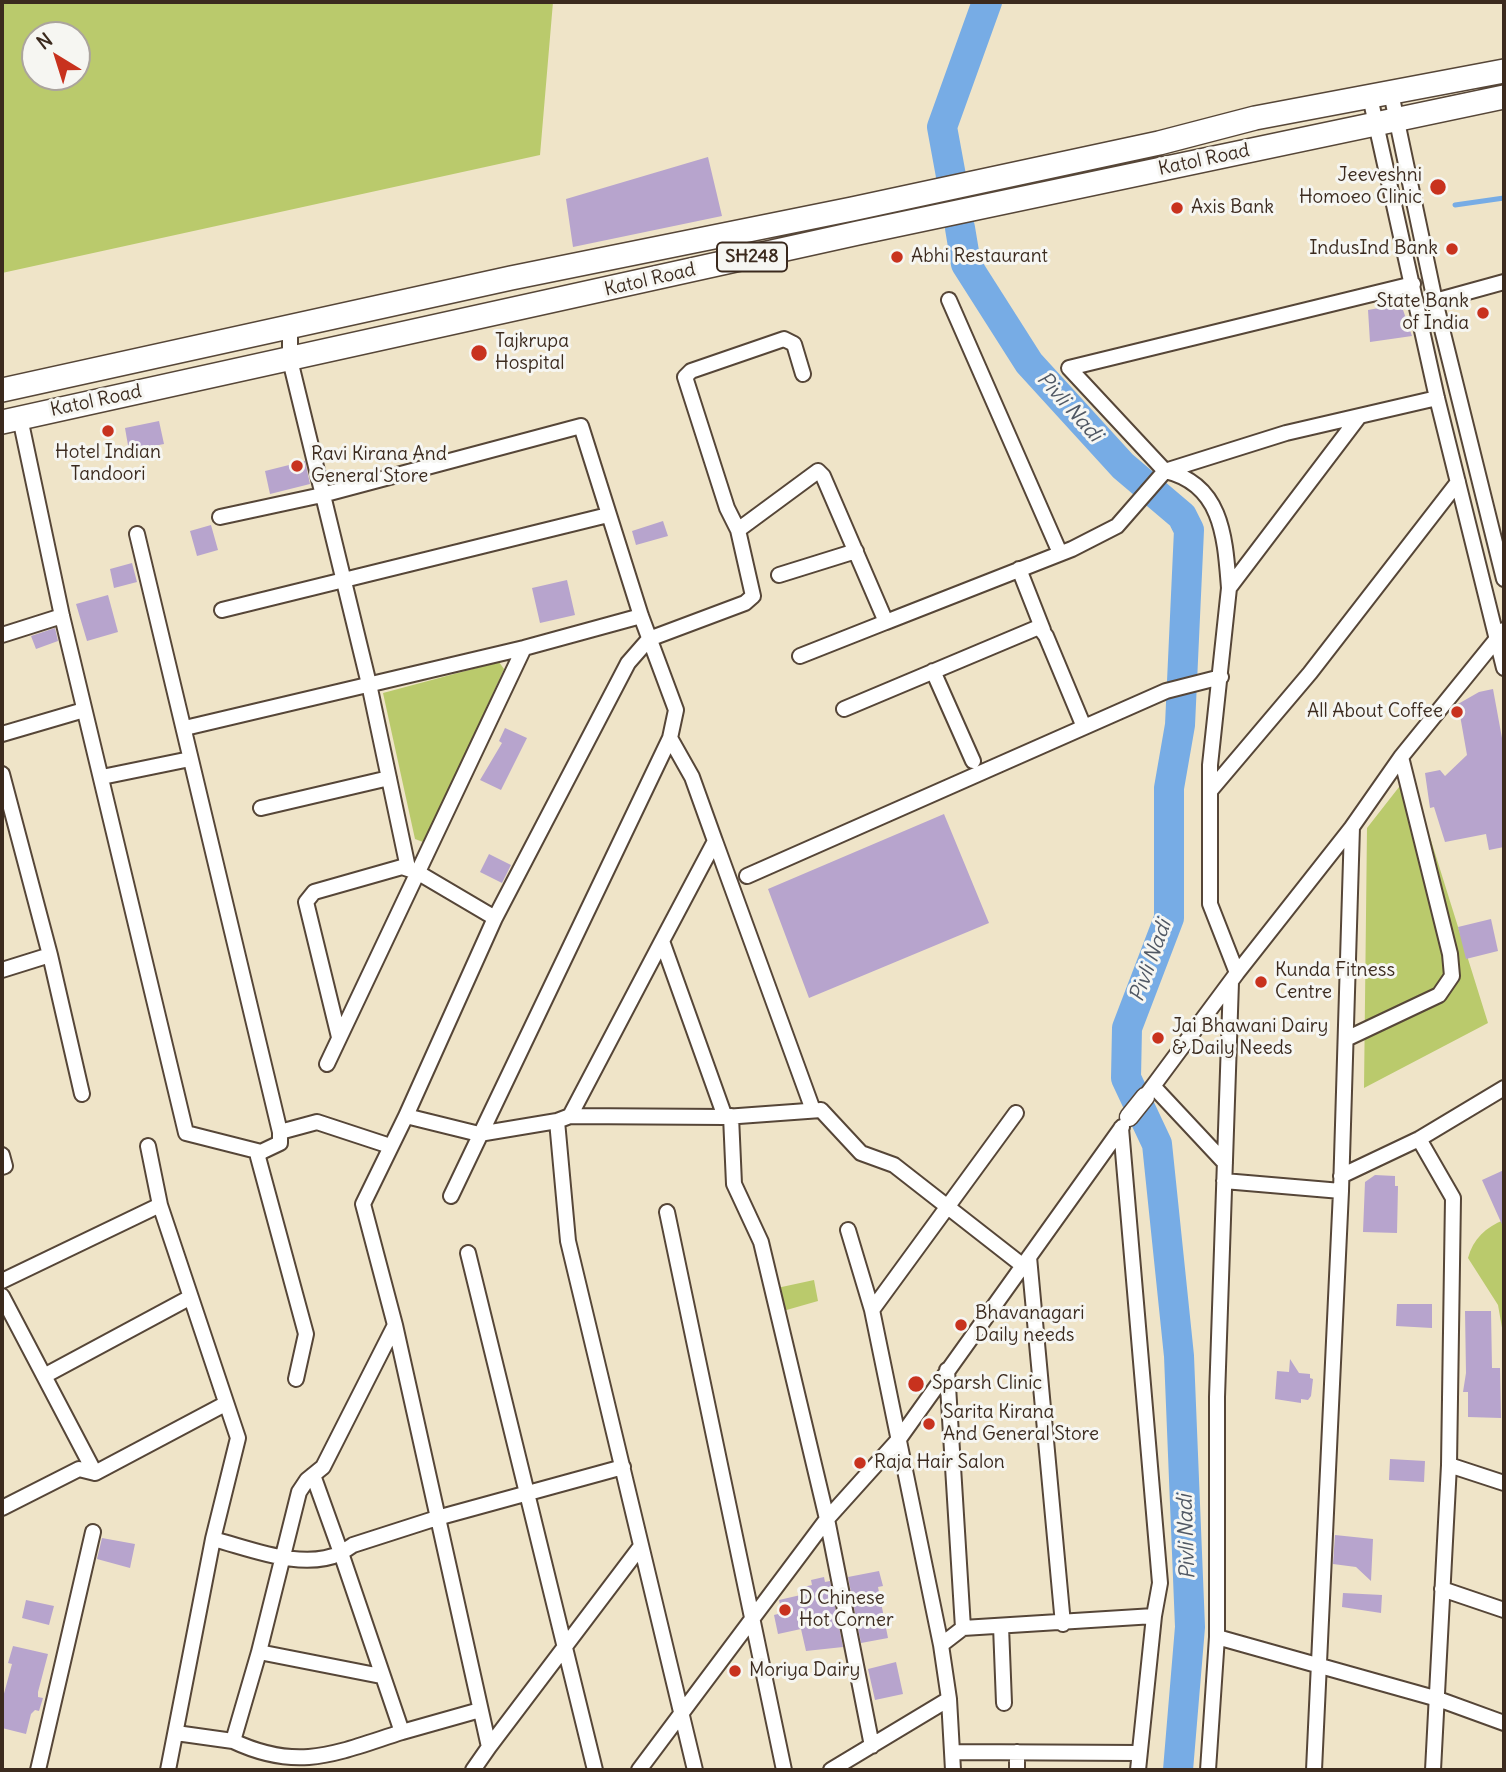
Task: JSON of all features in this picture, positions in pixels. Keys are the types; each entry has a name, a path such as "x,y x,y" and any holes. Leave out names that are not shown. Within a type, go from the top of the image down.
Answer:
{"main road":[{"name":"Katol Road","path":"2,390 511,278 1159,143 1255,118 1504,71"},
{"name":"Katol Road","path":"11,420 858,233 1504,97"},
{"path":"852,209 858,233"}],"street":[{"path":"1380,95 1435,301 1504,579"},
{"path":"1380,95 1387,121 1413,284 1437,398 1501,634 1504,668"},
{"path":"1435,301 1504,282"},
{"path":"1161,476 1069,368 1413,284"},
{"path":"949,300 1060,553"},
{"path":"290,327 290,360 412,870"},
{"path":"489,1747 395,1325 363,1204 495,918 628,663 649,639 745,603 753,596 738,530 727,508 685,377 691,371 784,339 794,344 803,374"},
{"path":"800,656 1060,553 1117,526 1161,476 1286,433 1437,398"},
{"path":"1229,588 1358,418"},
{"path":"11,420 102,777 170,1075 186,1133 261,1152 281,1143 280,1132 137,534"},
{"path":"220,517 322,495 581,426 641,616 676,710 670,738 450,1196"},
{"path":"738,530 818,471 823,476 886,622"},
{"path":"1161,476 1181,474 1205,494 1223,528 1229,588 1210,765 1210,904 1234,978 1217,1397 1217,1637 1208,1770"},
{"path":"1210,791 1310,673 1458,482"},
{"path":"222,611 608,514"},
{"path":"779,575 856,551"},
{"path":"1018,569 1084,727"},
{"path":"2,635 62,615"},
{"path":"185,728 524,648 641,616"},
{"path":"844,709 1035,626 1043,630"},
{"path":"639,1770 827,1519 899,1439 1125,1123 1352,827 1401,757 1501,634"},
{"path":"327,1064 412,870 524,648"},
{"path":"933,671 973,761"},
{"path":"747,876 1166,691 1221,677"},
{"path":"2,734 84,710"},
{"path":"670,738 692,778 813,1110"},
{"path":"1346,1039 1439,995 1452,976 1450,954 1401,757"},
{"path":"102,777 190,759"},
{"path":"2,774 50,955 82,1094"},
{"path":"261,808 389,778"},
{"path":"1314,1770 1341,1184 1352,827"},
{"path":"695,1770 568,1241 564,1119 715,841"},
{"path":"339,1037 306,902 309,896 321,887 412,870 495,918"},
{"path":"662,941 728,1117 734,1184 761,1242 827,1519 872,1746"},
{"path":"2,970 50,955"},
{"path":"1224,1181 1341,1184 1504,1088"},
{"path":"1149,1092 1225,1163"},
{"path":"406,1115 479,1134 564,1119 728,1117 813,1110 826,1114 867,1156 894,1166 1026,1261 1063,1624"},
{"path":"872,1310 1016,1113"},
{"path":"280,1132 317,1122 390,1146"},
{"path":"1125,1123 1160,1583 1154,1616 1138,1770"},
{"path":"1419,1139 1453,1198 1449,1465 1433,1770"},
{"path":"148,1146 160,1205 188,1297 238,1438 213,1539 168,1770"},
{"path":"261,1152 259,1161 306,1334 296,1379"},
{"path":"2,1154 5,1166 2,1167"},
{"path":"2,1281 160,1205"},
{"path":"667,1212 754,1618 783,1770"},
{"path":"848,1230 872,1310 941,1644 953,1770"},
{"path":"468,1253 596,1770"},
{"path":"2,1296 95,1473"},
{"path":"44,1376 188,1297"},
{"path":"233,1741 259,1652 299,1492 323,1467 395,1325"},
{"path":"947,1370 963,1628"},
{"path":"2,1508 79,1469 95,1473 225,1404"},
{"path":"1449,1465 1504,1483"},
{"path":"213,1539 282,1556 321,1560 341,1553 353,1545 437,1518 624,1467"},
{"path":"313,1475 402,1732"},
{"path":"38,1770 93,1532"},
{"path":"473,1770 641,1546"},
{"path":"1443,1589 1504,1609"},
{"path":"941,1644 963,1628 1063,1624 1154,1616"},
{"path":"1001,1626 1004,1703"},
{"path":"1217,1637 1438,1699 1504,1723"},
{"path":"259,1652 381,1676"},
{"path":"831,1770 948,1699"},
{"path":"176,1732 233,1741 260,1755 294,1762 317,1759 480,1710"},
{"path":"953,1752 1139,1753"},
{"path":"1017,1752 1017,1770"},
{"path":"858,1754 858,1770"}],"green space":[{"path":"2,2 553,2 540,155 2,273"},
{"path":"499,662 504,669 429,834 423,842 415,839 383,693"},
{"path":"1410,773 1488,1023 1364,1088 1367,828"},
{"path":"1504,1220 1504,1339 1498,1305 1468,1258 1481,1234"},
{"path":"814,1280 818,1301 783,1311 777,1288"}],"building":[{"path":"708,157 722,216 573,247 566,199"},
{"path":"1401,304 1412,336 1370,342 1368,310"},
{"path":"159,421 164,444 129,451 125,428"},
{"path":"305,461 310,484 270,494 265,471"},
{"path":"663,521 668,536 636,545 632,531"},
{"path":"211,525 218,550 197,556 190,531"},
{"path":"132,563 137,582 114,588 110,569"},
{"path":"567,580 575,615 540,623 532,588"},
{"path":"108,595 118,632 87,641 76,604"},
{"path":"55,628 58,641 36,649 31,636"},
{"path":"1493,689 1504,749 1504,847 1489,850 1486,834 1445,842 1434,807 1430,808 1425,773 1440,770 1445,776 1467,755 1458,704 1479,692"},
{"path":"505,728 527,738 501,790 480,780 502,743 499,741"},
{"path":"944,814 989,923 809,998 768,889"},
{"path":"489,854 511,865 502,883 480,872"},
{"path":"1491,919 1498,951 1466,959 1458,927"},
{"path":"1504,1170 1504,1229 1482,1180"},
{"path":"1375,1175 1395,1176 1395,1186 1398,1186 1397,1233 1363,1232 1365,1182"},
{"path":"1397,1304 1432,1304 1432,1328 1396,1326"},
{"path":"1465,1311 1491,1311 1492,1368 1500,1368 1501,1418 1468,1417 1468,1392 1463,1392 1466,1373"},
{"path":"1290,1359 1299,1373 1310,1374 1313,1379 1311,1396 1308,1400 1301,1399 1301,1403 1275,1399 1277,1371 1289,1372"},
{"path":"1390,1459 1425,1461 1424,1482 1389,1480"},
{"path":"1335,1535 1373,1539 1371,1581 1356,1567 1333,1564"},
{"path":"102,1538 135,1544 130,1568 97,1559"},
{"path":"879,1571 883,1586 878,1587 888,1638 861,1643 848,1577"},
{"path":"824,1577 825,1582 830,1581 843,1647 806,1651 801,1629 778,1634 774,1615 782,1613 779,1600 805,1594 803,1587 812,1585 811,1580"},
{"path":"1343,1593 1382,1595 1381,1613 1342,1607"},
{"path":"26,1600 54,1606 49,1625 22,1618"},
{"path":"13,1646 48,1654 38,1692 38,1697 43,1698 39,1711 35,1710 31,1714 26,1734 2,1728 2,1701 12,1664 8,1663"},
{"path":"896,1662 903,1694 875,1700 868,1669"}],"waterway":[{"name":"Pivli Nadi","path":"951,176 942,127 987,2"},
{"path":"1455,205 1504,198"},
{"name":"Pivli Nadi","path":"960,228 966,264 1029,363 1123,466 1182,516 1189,530 1180,725 1169,788 1169,918 1127,1028 1126,1078 1157,1144 1179,1356 1190,1627 1178,1770"}],"place":[{"name":"Jeeveshni Homoeo Clinic","path":"1438,187"},
{"name":"Axis Bank","path":"1177,208"},
{"name":"IndusInd Bank","path":"1452,249"},
{"name":"Abhi Restaurant","path":"897,257"},
{"name":"State Bank of India","path":"1483,313"},
{"name":"Tajkrupa Hospital","path":"479,353"},
{"name":"Hotel Indian Tandoori","path":"108,431"},
{"name":"Ravi Kirana And General Store","path":"297,466"},
{"name":"All About Coffee","path":"1457,712"},
{"name":"Kunda Fitness Centre","path":"1261,982"},
{"name":"Jai Bhawani Dairy & Daily Needs","path":"1158,1038"},
{"name":"Bhavanagari Daily needs","path":"961,1325"},
{"name":"Sparsh Clinic","path":"916,1384"},
{"name":"Sarita Kirana And General Store","path":"929,1424"},
{"name":"Raja Hair Salon","path":"860,1463"},
{"name":"D Chinese Hot Corner","path":"785,1610"},
{"name":"Moriya Dairy","path":"735,1671"}]}
